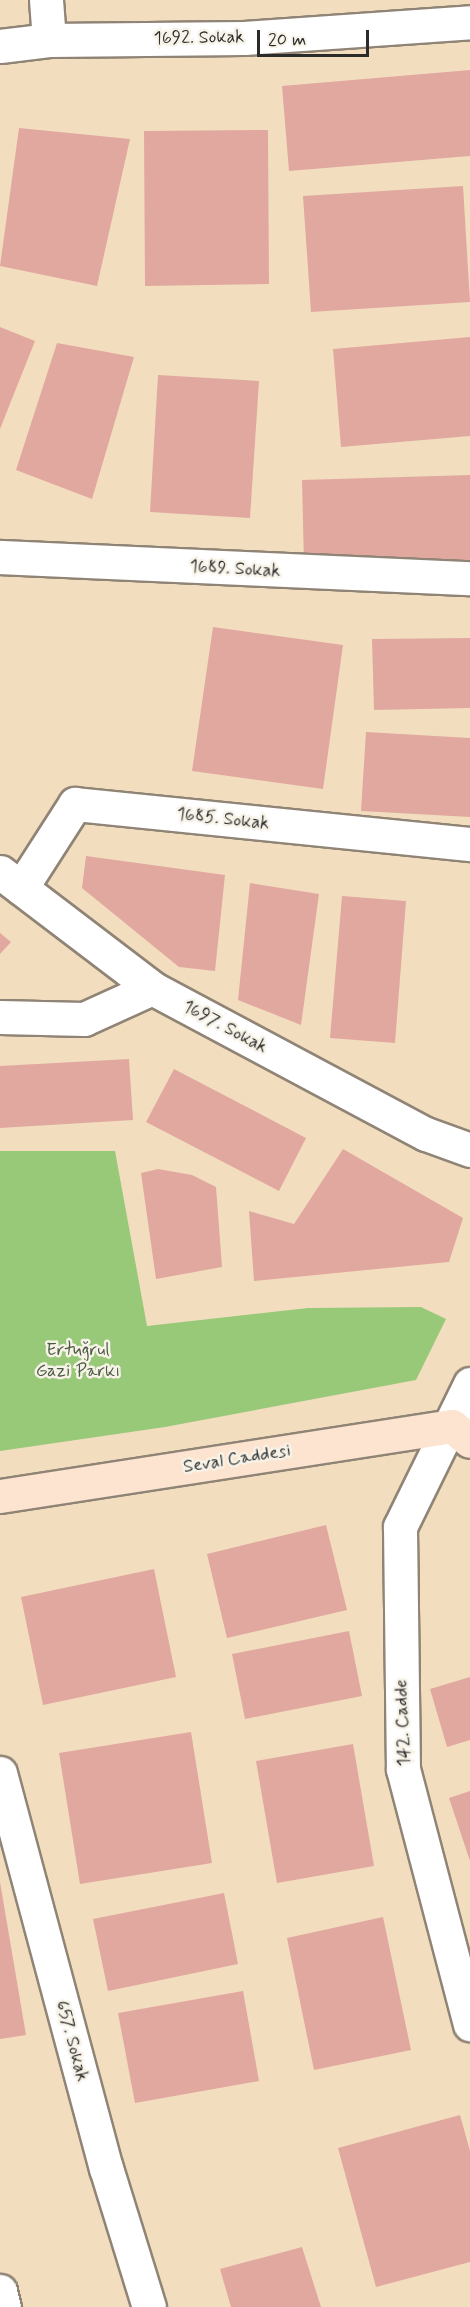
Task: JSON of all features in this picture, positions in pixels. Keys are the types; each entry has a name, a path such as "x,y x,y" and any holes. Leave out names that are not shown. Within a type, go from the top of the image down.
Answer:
{"main road":[{"name":"Seval Caddesi","path":"0,1496 461,1434"}],"street":[{"path":"46,0 49,40"},
{"name":"1692. Sokak","path":"0,46 49,40 244,38 470,22"},
{"name":"1689. Sokak","path":"0,557 470,578"},
{"name":"1685. Sokak","path":"10,880 75,804 470,844"},
{"name":"1697. Sokak","path":"10,880 152,988 426,1134 470,1150"},
{"path":"0,1017 84,1019 152,988"},
{"name":"142. Cadde","path":"470,1384 461,1434 400,1527 403,1768 470,2024"},
{"name":"657. Sokak","path":"0,1773 103,2157 149,2307"},
{"path":"0,2291 4,2307"}],"green space":[{"name":"Ertuğrul Gazi Parkı","path":"0,1151 115,1151 147,1326 308,1308 421,1307 446,1319 416,1380 165,1427 0,1451"}],"building":[{"path":"470,70 470,156 289,171 282,86"},
{"path":"19,128 130,139 97,286 0,266"},
{"path":"268,130 269,284 145,286 144,131"},
{"path":"463,186 470,302 311,312 303,196"},
{"path":"0,327 35,341 0,429"},
{"path":"470,337 470,436 341,447 333,349"},
{"path":"57,343 134,357 92,499 16,470"},
{"path":"158,375 259,381 250,518 150,512"},
{"path":"470,475 470,560 304,564 302,480"},
{"path":"213,627 343,645 323,789 192,771"},
{"path":"470,638 470,708 374,710 372,639"},
{"path":"366,732 470,738 470,817 361,811"},
{"path":"86,856 225,875 215,971 179,967 82,888"},
{"path":"250,883 319,894 301,1025 238,1000"},
{"path":"342,896 406,901 395,1043 330,1038"},
{"path":"0,933 11,942 0,954"},
{"path":"129,1059 133,1120 0,1128 0,1066"},
{"path":"174,1069 306,1138 279,1191 146,1122"},
{"path":"343,1149 463,1218 449,1262 254,1281 249,1211 294,1224"},
{"path":"158,1169 192,1175 216,1187 222,1267 156,1279 141,1173"},
{"path":"326,1525 347,1610 227,1638 207,1554"},
{"path":"154,1569 176,1677 43,1705 21,1597"},
{"path":"349,1631 362,1696 245,1719 232,1654"},
{"path":"470,1677 470,1740 447,1747 430,1689"},
{"path":"191,1732 212,1863 80,1884 59,1753"},
{"path":"353,1744 374,1866 277,1883 256,1761"},
{"path":"470,1791 470,1861 449,1798"},
{"path":"0,1882 26,2035 0,2039"},
{"path":"224,1893 238,1964 108,1991 93,1919"},
{"path":"383,1917 411,2050 314,2070 287,1938"},
{"path":"243,1991 259,2081 135,2103 118,2013"},
{"path":"460,2115 470,2151 470,2262 376,2287 338,2148"},
{"path":"302,2247 321,2307 231,2307 220,2269"}]}
